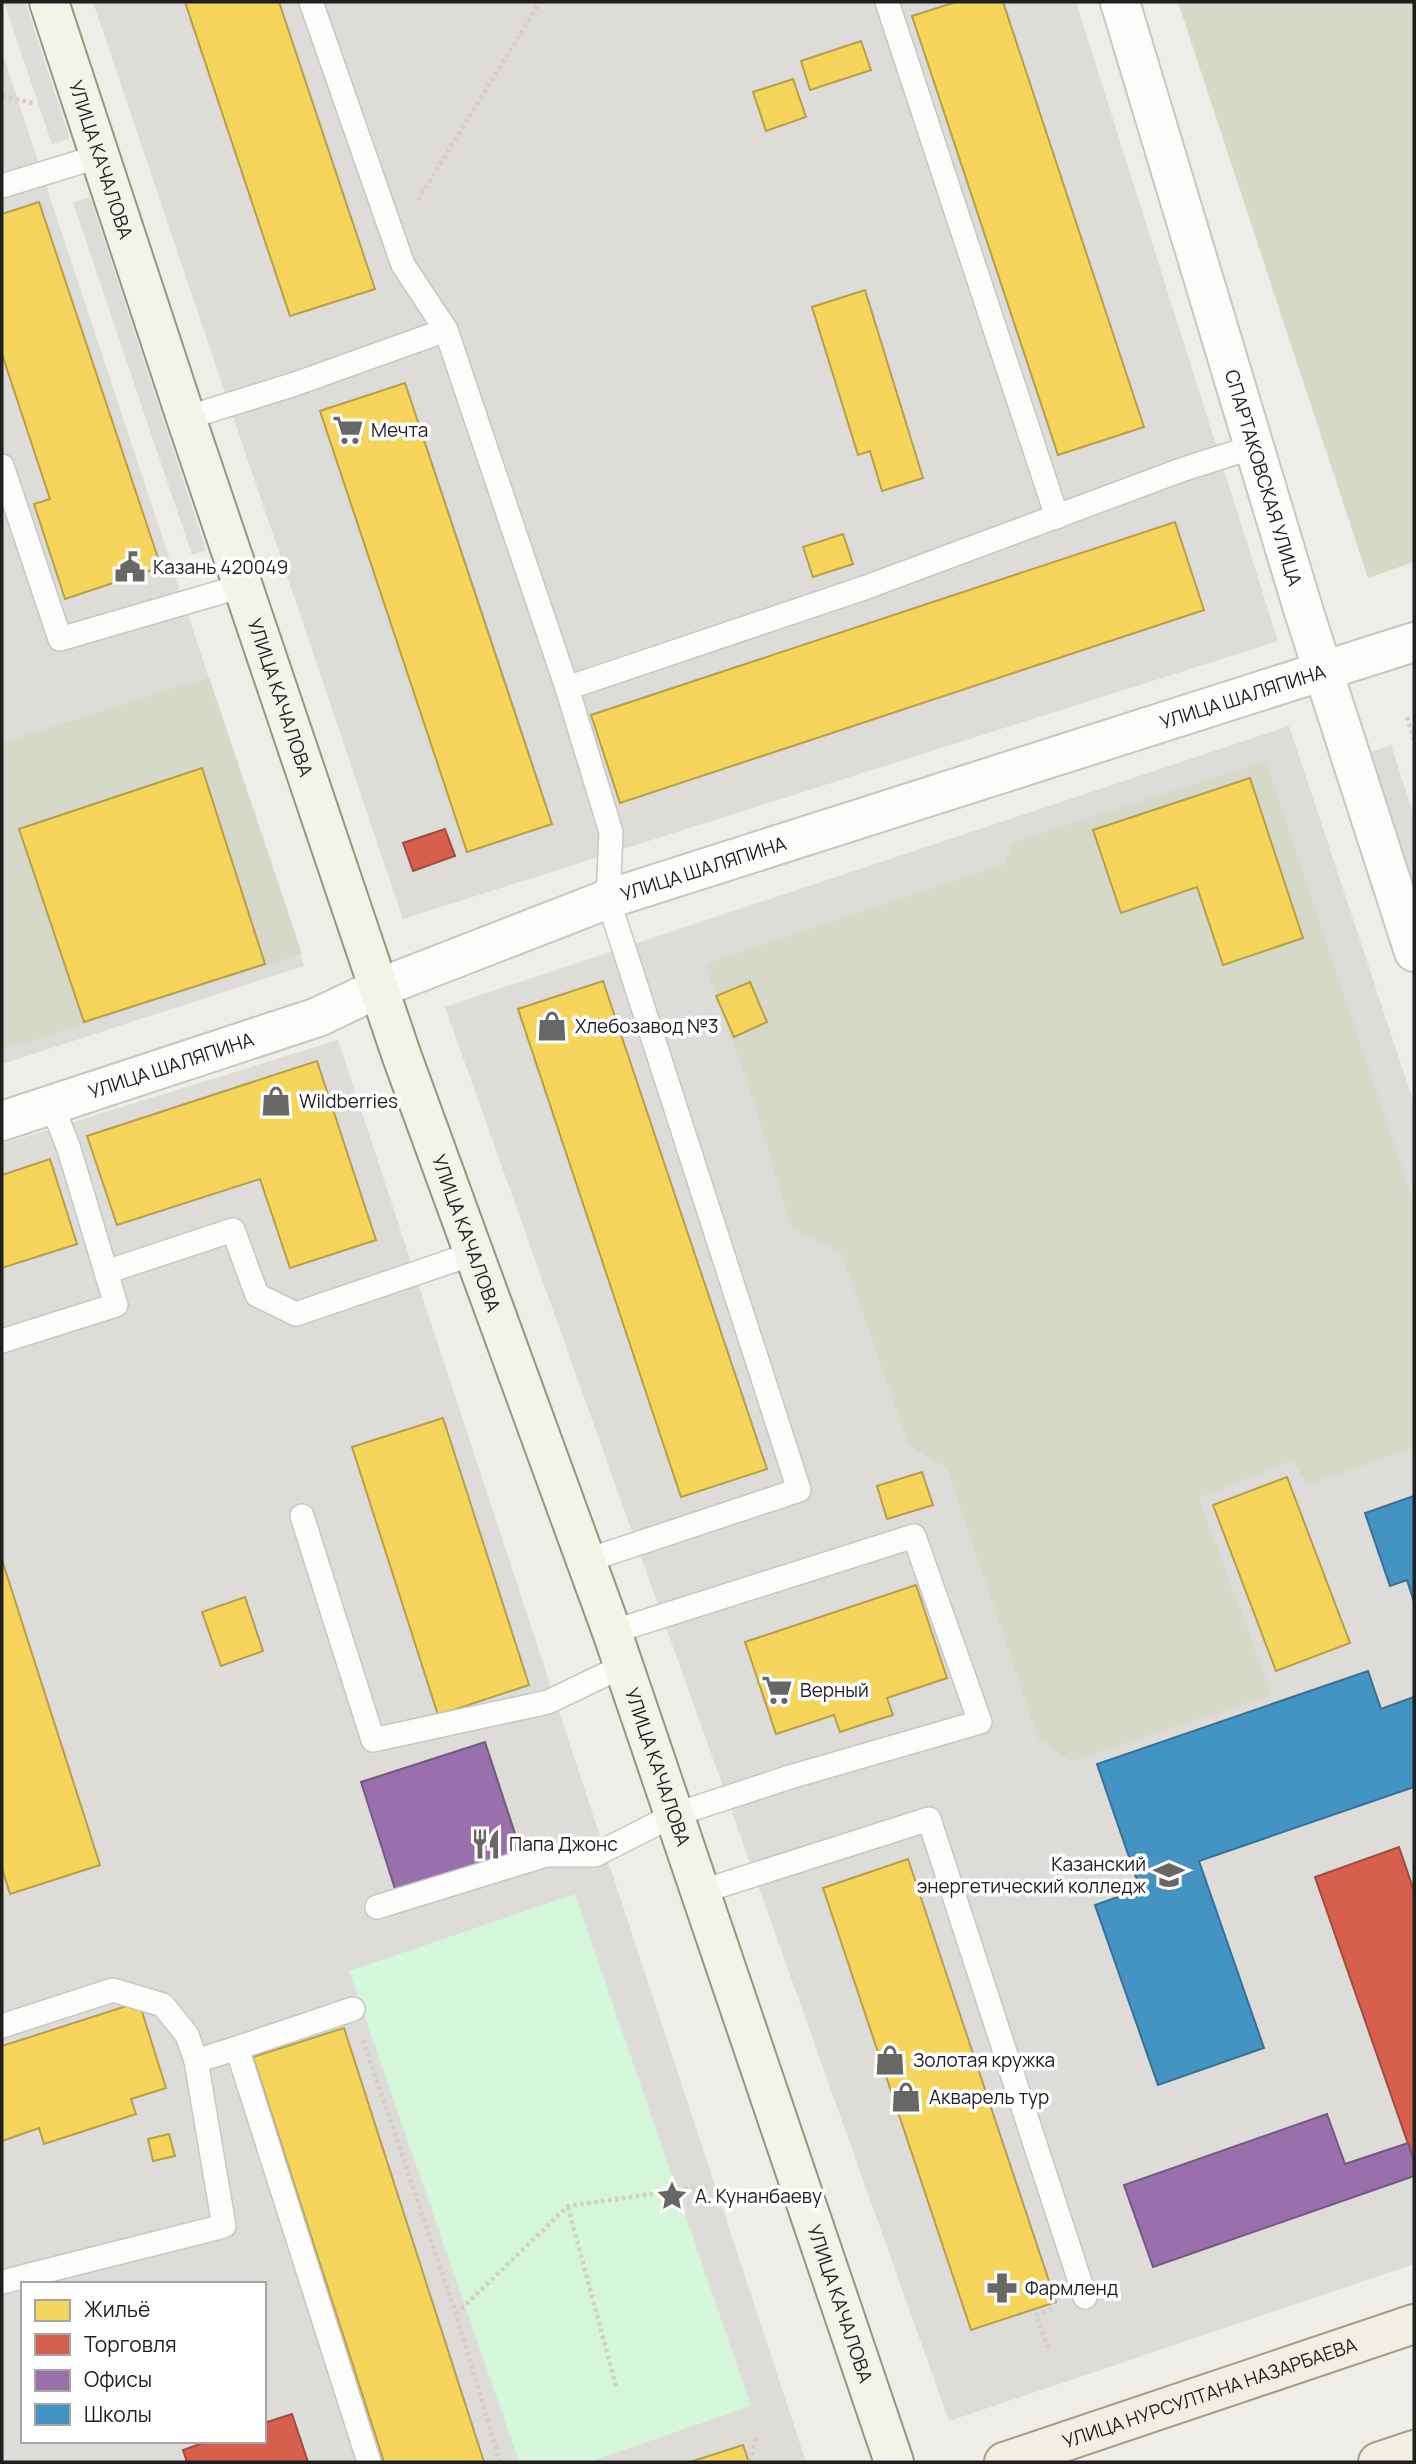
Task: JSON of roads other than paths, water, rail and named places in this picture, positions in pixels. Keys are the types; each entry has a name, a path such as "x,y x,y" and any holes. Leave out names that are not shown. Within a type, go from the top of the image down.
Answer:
{"main road":[{"name":"УЛИЦА НУРСУЛТАНА НАЗАРБАЕВА","path":"1004,2462 1414,2324"},
{"path":"1378,2462 1414,2450"}],"street":[{"name":"УЛИЦА КАЧАЛОВА","path":"50,2 242,586 379,988 618,1649 894,2462"},
{"name":"СПАРТАКОВСКАЯ УЛИЦА","path":"1120,2 1253,447 1414,952"},
{"name":"УЛИЦА ШАЛЯПИНА","path":"2,1121 318,1017 379,988 608,899 1414,642"}],"lane":[{"path":"311,2 402,265 446,330 567,688 611,832 608,899 799,1490 585,1560"},
{"path":"887,2 1057,517"},
{"path":"2,186 100,156"},
{"path":"186,418 295,384 446,330"},
{"path":"567,688 864,588 1184,469 1253,447"},
{"path":"2,466 60,639 242,586"},
{"path":"2,1341 116,1306 69,1149 52,1105"},
{"path":"106,1272 233,1230 257,1295 296,1314 475,1253"},
{"path":"302,1516 373,1740 548,1702 618,1649 914,1536 980,1722 790,1777 674,1815 595,1855 546,1855 377,1907"},
{"path":"700,1892 929,1819 1085,2297"},
{"path":"2,2026 113,1990 163,2005 187,2035 196,2061 224,2226 2,2282"},
{"path":"196,2061 353,2009"},
{"path":"237,2048 369,2462"}],"place":[{"name":"Мечта","path":"348,430"},
{"name":"Казань 420049","path":"130,567"},
{"name":"Хлебозавод №3","path":"552,1026"},
{"name":"Wildberries","path":"276,1101"},
{"name":"Верный","path":"777,1690"},
{"name":"Папа Джонс","path":"486,1844"},
{"name":"Казанский энергетический колледж","path":"1169,1875"},
{"name":"Золотая кружка","path":"890,2060"},
{"name":"Акварель тур","path":"906,2097"},
{"name":"А. Кунанбаеву","path":"672,2196"},
{"name":"Фармленд","path":"1002,2288"}]}
